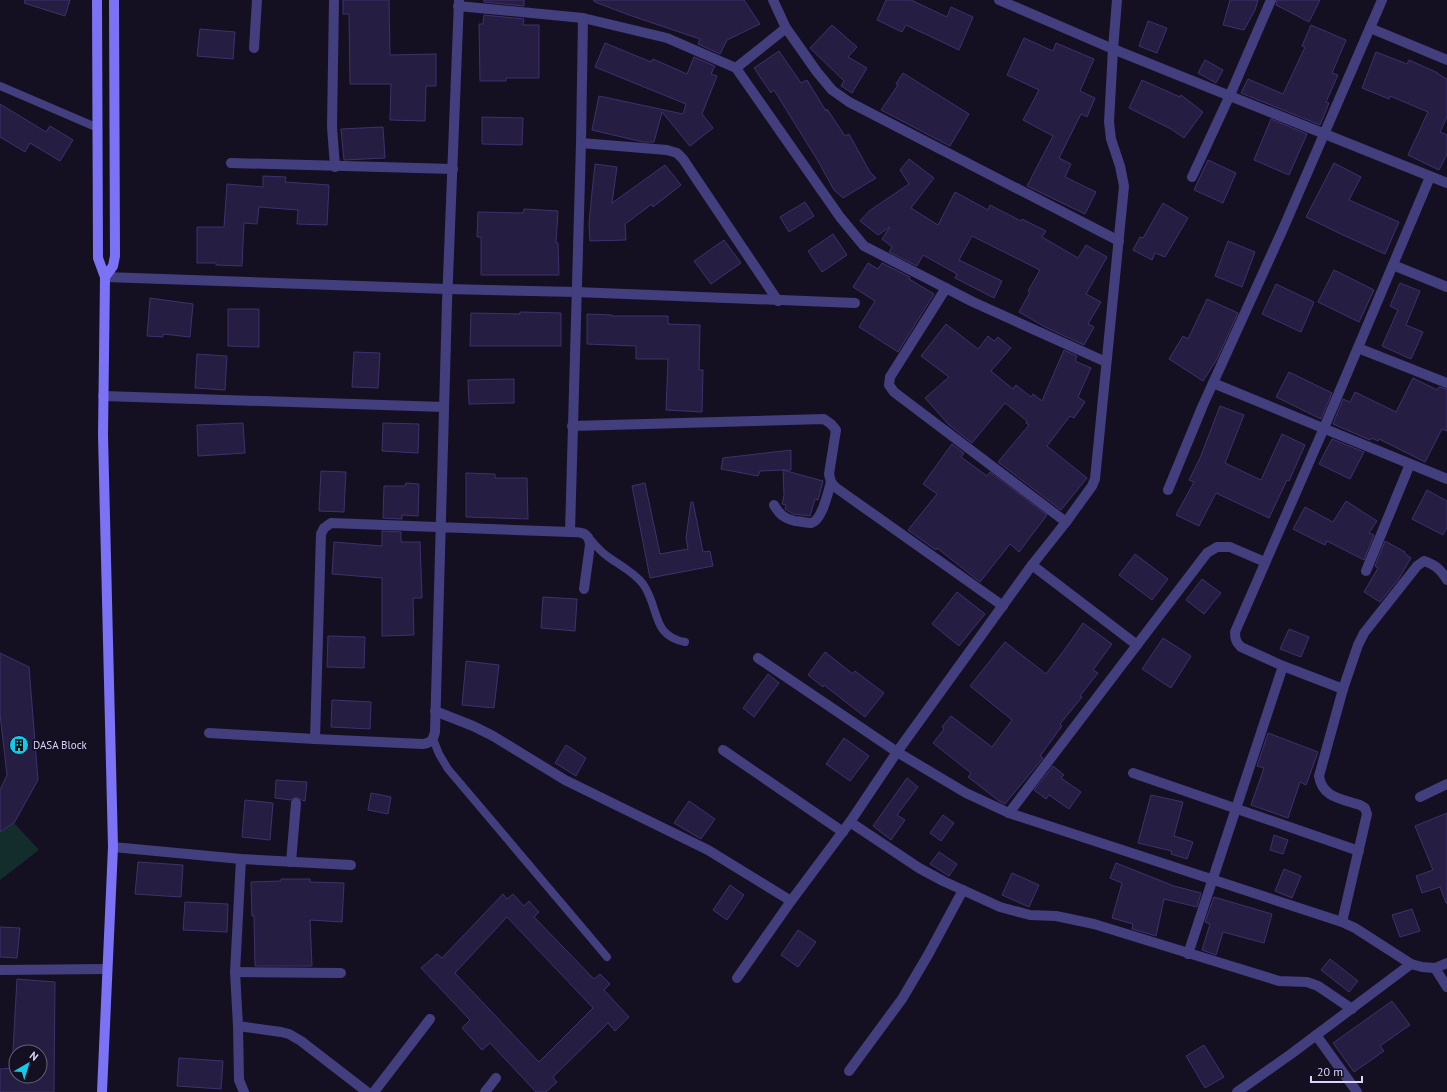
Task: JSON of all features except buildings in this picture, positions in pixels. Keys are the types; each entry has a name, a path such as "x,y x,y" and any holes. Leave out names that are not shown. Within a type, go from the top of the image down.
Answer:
{"street":[{"path":"97,0 98,258 105,276 103,396 113,847 102,1092"},
{"path":"105,276 113,266 115,256 114,0"},
{"path":"254,48 257,0"},
{"path":"334,0 332,127 335,167"},
{"path":"773,0 786,28 822,78 832,90 849,102 1120,241"},
{"path":"999,0 1113,49 1447,184"},
{"path":"737,978 791,901 843,832 898,752 1032,565 1092,486 1095,479 1106,362 1120,241 1124,186 1120,166 1111,139 1109,122 1117,0"},
{"path":"1192,176 1230,95 1271,0"},
{"path":"1168,490 1213,383 1283,229 1382,0"},
{"path":"209,733 423,744 429,743 433,739 435,732 447,289 453,169 458,3 583,18 667,38 736,68 840,217 864,246 973,302 1106,362"},
{"path":"97,16 114,17"},
{"path":"570,532 583,18"},
{"path":"736,68 786,28"},
{"path":"1370,28 1447,60"},
{"path":"581,143 651,148 668,150 677,153 683,159 778,301"},
{"path":"231,163 453,169"},
{"path":"1343,689 1283,666 1241,647 1235,638 1235,632 1324,428 1430,177"},
{"path":"1393,265 1447,287"},
{"path":"105,276 855,303"},
{"path":"946,288 890,377 889,385 894,392 1066,522"},
{"path":"1358,348 1447,383"},
{"path":"1213,383 1447,479"},
{"path":"103,396 444,407"},
{"path":"572,426 824,419 836,430 829,474 831,482 841,492 1003,606"},
{"path":"1366,571 1410,464"},
{"path":"774,505 779,514 783,517 806,523 812,523 817,520 820,514 831,482"},
{"path":"315,739 320,534 324,528 331,523 580,532 586,534 590,539 584,589"},
{"path":"1009,813 1207,553 1217,547 1230,548 1265,562"},
{"path":"1342,922 1367,814 1365,808 1360,805 1329,795 1320,784 1320,776 1343,689 1358,645 1364,633 1417,566 1424,562 1433,564 1441,570 1447,580"},
{"path":"1032,565 1137,645"},
{"path":"758,658 898,752 966,793 1009,813 1342,922 1355,928 1411,964 1435,968 1447,963"},
{"path":"1188,954 1283,666"},
{"path":"435,711 486,732 565,780 708,850 791,901"},
{"path":"723,750 843,832"},
{"path":"1133,773 1359,851"},
{"path":"1420,797 1447,784"},
{"path":"291,862 296,803"},
{"path":"850,822 919,868 943,881 1000,907 1030,915 1056,916 1094,924 1279,981 1307,982 1318,986 1352,1009"},
{"path":"113,847 241,859 351,865"},
{"path":"241,859 235,972 239,1080 244,1092"},
{"path":"849,1071 905,994 963,890"},
{"path":"1237,1092 1352,1009 1411,964"},
{"path":"1435,968 1447,987"},
{"path":"0,970 107,969"},
{"path":"235,972 341,974"},
{"path":"374,1092 430,1019"},
{"path":"238,1026 289,1034 301,1041 367,1092"},
{"path":"1316,1035 1357,1092"},
{"path":"485,1092 496,1078"}],"lane":[{"path":"0,86 98,128"},
{"path":"590,539 602,551 636,577 650,596 660,625 668,637 685,642"},
{"path":"433,739 439,754 448,769 607,957"}],"green space":[{"path":"14,823 39,850 0,880 0,832"}],"place":[{"name":"DASA Block","path":"19,745"}]}
